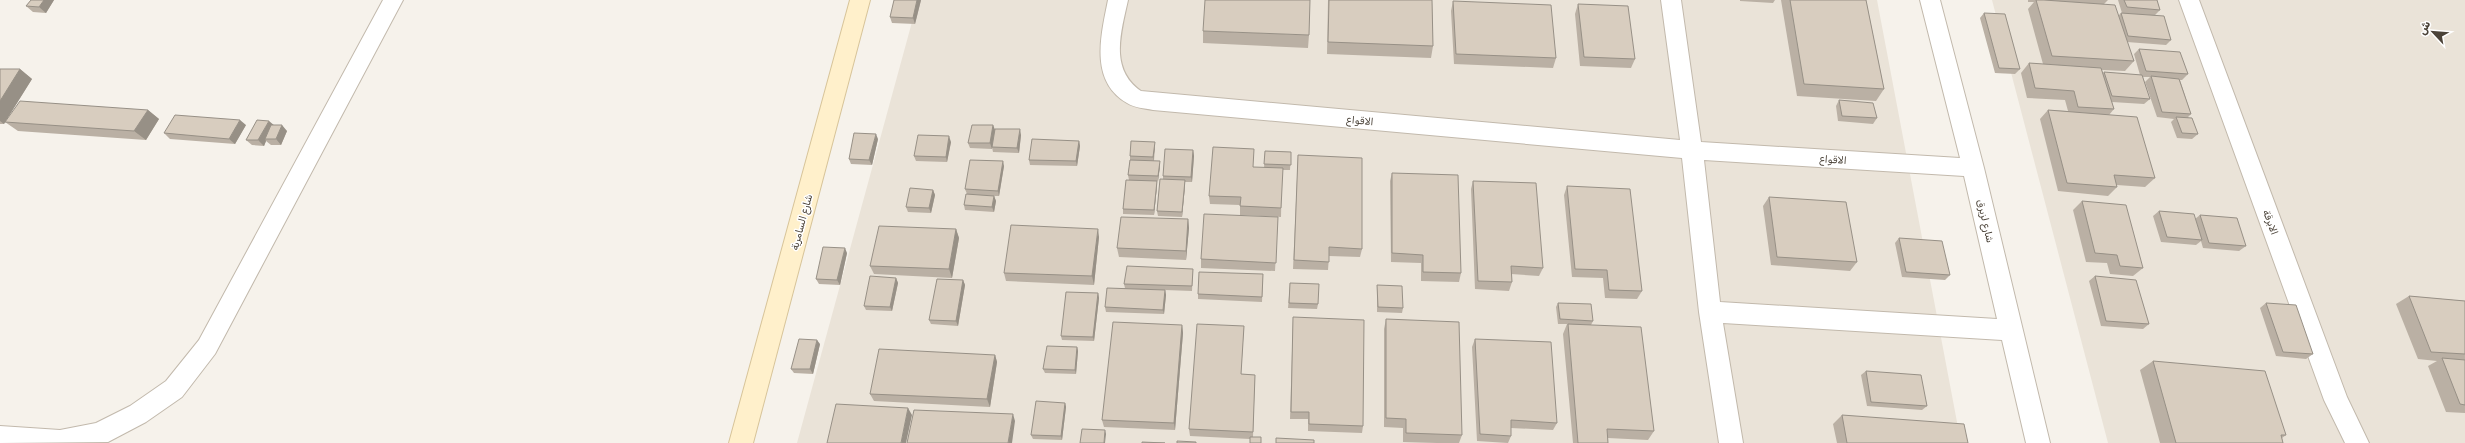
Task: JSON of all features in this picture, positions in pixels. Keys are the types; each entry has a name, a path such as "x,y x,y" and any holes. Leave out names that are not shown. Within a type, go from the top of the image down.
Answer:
{"street":[{"path":"0,437 60,441 98,434 138,414 174,389 207,347 393,0"},
{"name":"شارع السامرية","path":"741,443 860,0"},
{"name":"الاقواع","path":"1118,0 1110,43 1110,64 1118,83 1135,98 1153,102 1692,150 1973,168"},
{"path":"1671,0 1692,150 1710,312 1731,443"},
{"name":"شارع لزيرق","path":"1930,0 1973,168 2038,443"},
{"name":"الابرقة","path":"2189,0 2336,400 2356,443"},
{"path":"1710,312 2011,330"}],"shaded area":[{"path":"918,0 1877,0 1961,443 797,443"},
{"path":"1992,0 2465,0 2465,443 2108,443"}],"building":[{"path":"31,0 44,0 39,7 26,6"},
{"path":"894,0 917,0 913,18 890,17"},
{"path":"1205,0 1310,0 1309,35 1203,31"},
{"path":"1329,0 1432,0 1433,46 1328,42"},
{"path":"1790,0 1866,0 1884,89 1804,84"},
{"path":"2036,0 2115,5 2134,61 2052,56"},
{"path":"2124,0 2157,0 2160,10 2127,7"},
{"path":"1453,1 1551,5 1556,58 1456,54"},
{"path":"1578,4 1628,6 1635,59 1584,57"},
{"path":"1984,13 2005,14 2020,69 1999,68"},
{"path":"2121,13 2164,16 2171,40 2128,36"},
{"path":"2139,49 2180,52 2188,74 2146,71"},
{"path":"2029,63 2101,68 2114,109 2078,107 2074,91 2035,88"},
{"path":"0,69 20,69 0,101"},
{"path":"2104,72 2142,75 2150,99 2112,96"},
{"path":"2151,76 2179,79 2191,114 2162,112"},
{"path":"1839,100 1873,103 1877,118 1842,116"},
{"path":"20,101 148,110 134,131 5,122"},
{"path":"2048,110 2137,117 2155,178 2114,175 2117,187 2067,183"},
{"path":"175,115 240,120 229,139 164,133"},
{"path":"2176,117 2192,118 2198,134 2182,133"},
{"path":"257,120 269,121 258,140 246,140"},
{"path":"271,125 282,125 276,139 265,139"},
{"path":"972,125 993,125 990,143 968,143"},
{"path":"995,129 1020,129 1017,148 992,147"},
{"path":"854,133 876,134 869,160 849,159"},
{"path":"918,135 949,136 946,157 914,156"},
{"path":"1032,139 1079,141 1076,161 1029,160"},
{"path":"1131,141 1155,142 1153,157 1130,156"},
{"path":"1213,147 1254,149 1253,167 1283,168 1281,208 1240,206 1241,197 1209,196"},
{"path":"1165,149 1193,150 1191,177 1163,176"},
{"path":"1265,151 1291,152 1291,165 1264,164"},
{"path":"1298,155 1362,158 1362,249 1329,247 1329,262 1294,260"},
{"path":"970,160 1003,161 998,191 965,189"},
{"path":"1130,160 1160,161 1158,176 1128,175"},
{"path":"1392,173 1458,175 1461,273 1423,272 1423,255 1392,253"},
{"path":"1160,179 1185,180 1182,212 1157,211"},
{"path":"1126,180 1157,181 1154,210 1123,209"},
{"path":"1473,181 1536,183 1543,268 1511,266 1512,282 1478,281"},
{"path":"1567,186 1630,189 1642,291 1609,290 1607,270 1575,269"},
{"path":"910,188 933,190 929,208 906,207"},
{"path":"966,194 994,196 992,207 964,205"},
{"path":"1769,197 1846,202 1857,262 1777,257"},
{"path":"2082,201 2126,205 2143,268 2120,266 2117,255 2095,253"},
{"path":"2159,211 2194,214 2202,240 2167,237"},
{"path":"1204,214 1278,217 1276,263 1201,259"},
{"path":"2200,215 2237,218 2246,246 2209,243"},
{"path":"1121,217 1188,219 1186,251 1117,248"},
{"path":"1011,225 1098,229 1092,276 1004,273"},
{"path":"879,226 956,229 949,269 870,266"},
{"path":"1899,238 1942,241 1950,275 1906,272"},
{"path":"823,247 845,248 837,280 816,279"},
{"path":"1127,266 1193,269 1192,286 1124,284"},
{"path":"1199,272 1263,274 1262,297 1198,294"},
{"path":"870,276 896,278 890,307 864,306"},
{"path":"2095,276 2136,280 2149,324 2106,321"},
{"path":"937,279 963,280 956,321 929,320"},
{"path":"1290,283 1319,284 1318,304 1289,303"},
{"path":"1377,285 1402,286 1403,308 1378,307"},
{"path":"1107,288 1165,290 1163,310 1105,307"},
{"path":"1066,292 1098,293 1093,337 1061,336"},
{"path":"2409,296 2465,301 2465,354 2431,352"},
{"path":"1558,303 1591,304 1593,321 1560,319"},
{"path":"2266,303 2296,305 2313,354 2283,352"},
{"path":"1293,317 1364,320 1363,426 1309,424 1309,412 1291,412"},
{"path":"1386,319 1459,322 1462,435 1406,433 1406,419 1386,418"},
{"path":"1113,322 1182,325 1174,423 1102,420"},
{"path":"1197,324 1244,326 1241,374 1255,375 1253,432 1189,429"},
{"path":"1568,324 1641,327 1654,431 1607,429 1608,443 1578,443"},
{"path":"799,339 817,340 810,369 791,369"},
{"path":"1475,339 1551,342 1557,423 1511,420 1511,436 1480,434"},
{"path":"1047,346 1077,347 1075,370 1043,369"},
{"path":"879,349 995,355 987,399 870,394"},
{"path":"2442,358 2465,360 2465,405 2460,404"},
{"path":"2153,361 2265,371 2286,435 2281,435 2283,443 2176,443"},
{"path":"1866,371 1921,375 1927,406 1871,402"},
{"path":"1036,401 1065,403 1061,436 1031,435"},
{"path":"836,404 908,408 901,443 827,443"},
{"path":"914,410 1013,414 1008,443 907,443"},
{"path":"1842,415 1964,424 1968,443 1847,443"},
{"path":"1082,429 1105,430 1104,443 1080,443"},
{"path":"1250,437 1261,437 1261,443 1250,443"},
{"path":"1276,438 1314,440 1314,443 1276,443"},
{"path":"1177,441 1196,442 1196,443 1177,443"},
{"path":"1142,442 1165,443 1142,443"}]}
